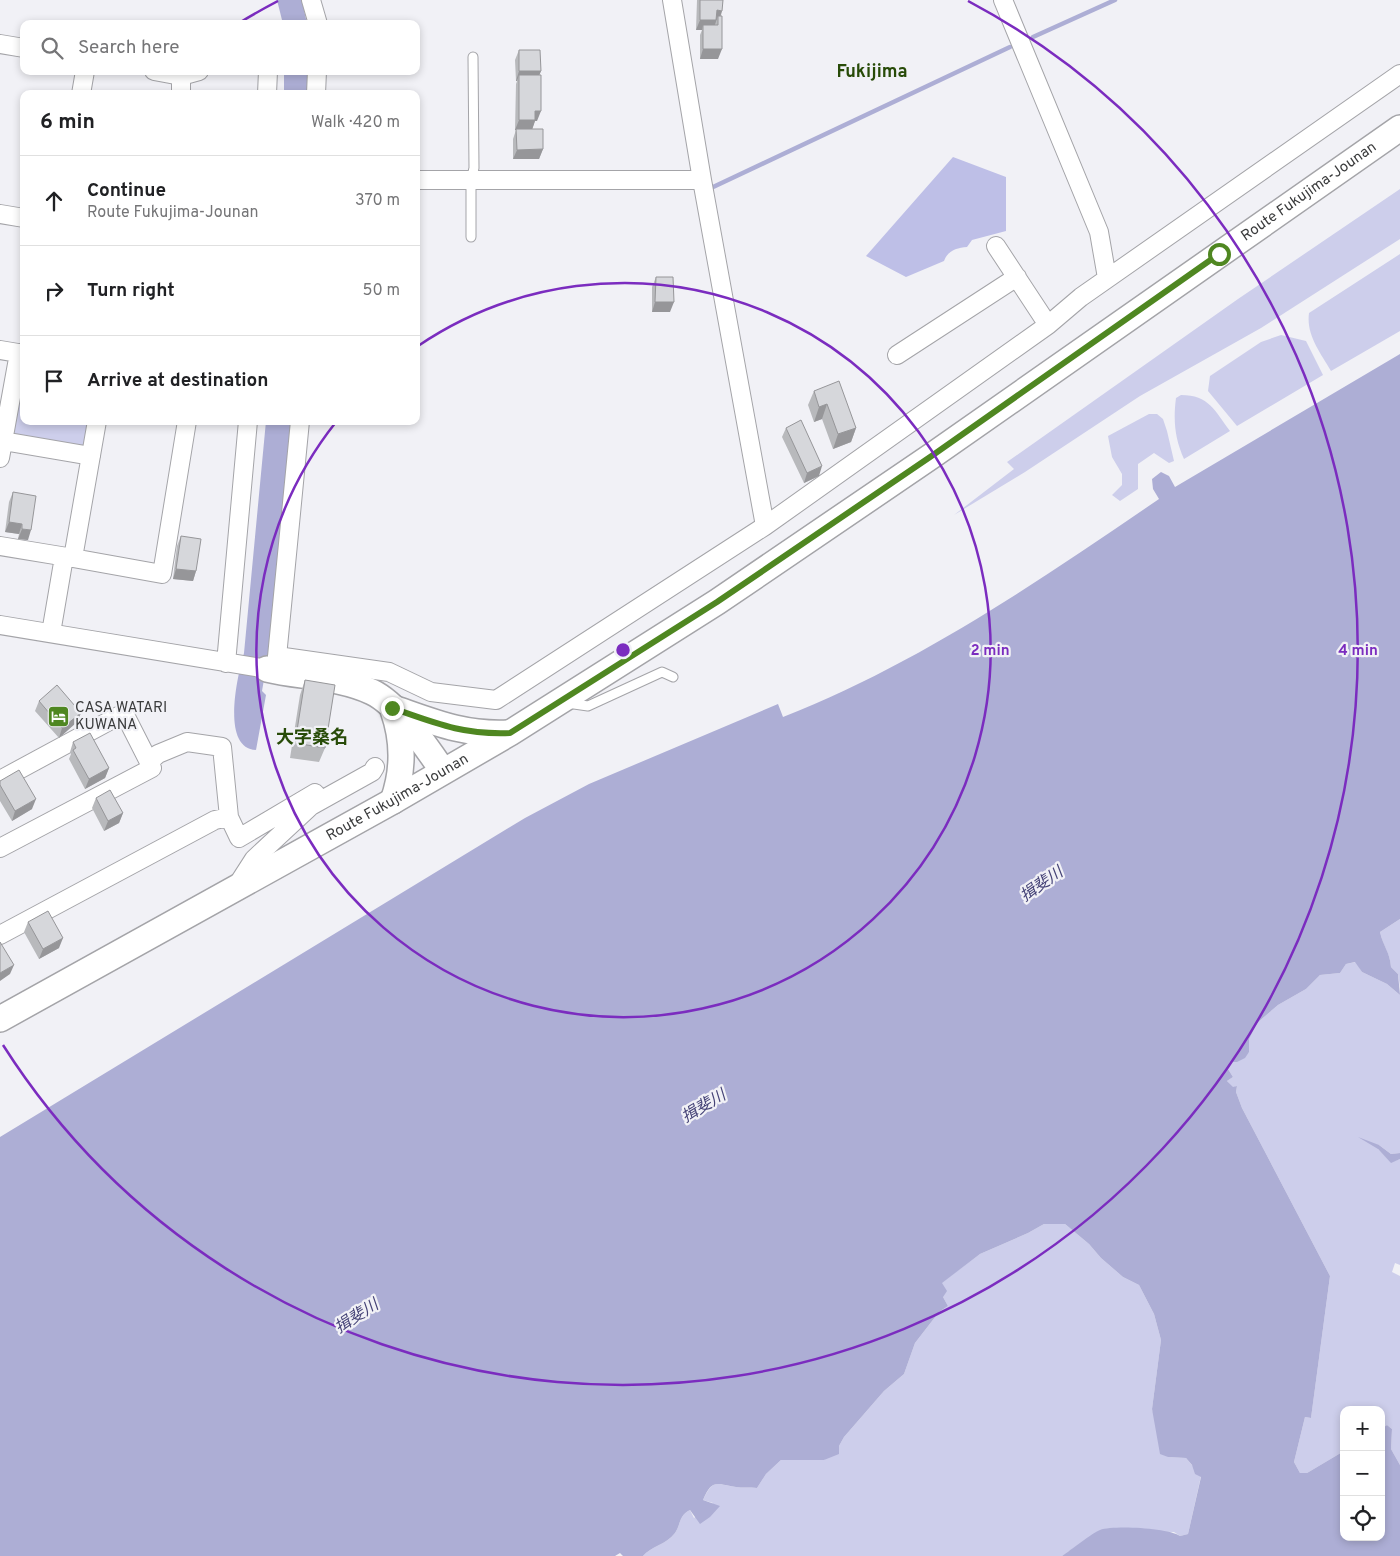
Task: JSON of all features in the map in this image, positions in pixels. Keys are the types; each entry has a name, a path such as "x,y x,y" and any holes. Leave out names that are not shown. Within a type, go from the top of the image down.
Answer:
{"main road":[{"name":"Route Fukujima-Jounan","path":"0,1019 393,801 560,702 717,602 917,466 1400,128"},
{"path":"273,665 373,692 412,728 443,771"},
{"path":"392,708 457,729 481,734 510,733"},
{"path":"392,708 398,724 402,750 401,779 393,801"}],"street":[{"path":"311,0 317,20"},
{"path":"672,0 702,180 765,526"},
{"path":"1003,0 1099,232 1107,278"},
{"path":"0,44 20,47"},
{"path":"0,625 226,663 388,672 431,692 496,700 765,526 1048,325 1107,278 1400,74"},
{"path":"82,90 84,75"},
{"path":"176,75 185,75"},
{"path":"267,90 268,75"},
{"path":"316,75 316,90"},
{"path":"181,76 181,90"},
{"path":"420,180 702,180"},
{"path":"0,214 20,217"},
{"path":"996,246 1048,325"},
{"path":"897,355 1017,278"},
{"path":"0,350 20,353"},
{"path":"0,458 20,358"},
{"path":"52,633 96,425"},
{"path":"0,546 162,574 187,425"},
{"path":"226,663 248,425"},
{"path":"273,665 300,425"},
{"path":"3,441 91,456"},
{"path":"0,848 152,768 124,713 1,777"},
{"path":"149,762 158,754 187,742 222,747 229,818 240,838 315,793 320,800"},
{"path":"236,887 254,858 320,800 372,772 375,767"},
{"path":"0,935 214,820 229,818"}],"lane":[{"path":"470,237 471,180 474,168 473,57"},
{"path":"560,702 588,706 662,672 673,676"}],"shaded area":[{"path":"953,157 1006,177 1006,231 972,240 967,247 950,252 944,261 906,277 866,256"},
{"path":"1400,189 1400,239 1261,328 1140,396 1025,472 954,515 1014,469 1007,462 1238,299"},
{"path":"1400,254 1400,331 1331,371 1312,336 1309,313"},
{"path":"1281,335 1306,341 1323,375 1237,426 1208,391 1210,376 1261,342"},
{"path":"20,389 20,425 89,425 86,444 79,449 18,438 12,430"},
{"path":"1181,395 1205,401 1230,431 1184,459 1177,437 1175,422 1176,398"},
{"path":"1149,414 1157,414 1163,419 1174,461 1169,463 1154,453 1138,464 1138,489 1120,501 1112,495 1122,485 1122,474 1112,457 1108,436"},
{"path":"1400,919 1400,987 1398,974 1391,967 1380,932"},
{"path":"1356,962 1362,972 1387,984 1400,995 1400,1153 1391,1154 1379,1145 1378,1149 1391,1162 1400,1159 1400,1265 1395,1263 1392,1272 1400,1276 1400,1465 1391,1449 1392,1429 1387,1425 1385,1426 1385,1406 1340,1406 1340,1453 1307,1473 1300,1473 1294,1462 1305,1417 1311,1418 1330,1276 1242,1108 1236,1092 1237,1086 1233,1088 1227,1081 1233,1077 1228,1069 1230,1062 1249,1052 1248,1039 1257,1023 1278,1005 1306,989 1320,975 1340,973 1346,964"},
{"path":"1044,1224 1065,1224 1123,1277 1139,1285 1154,1314 1161,1340 1152,1409 1168,1457 1186,1458 1201,1476 1188,1534 1180,1536 1174,1532 1101,1530 1062,1556 643,1556 675,1533 686,1512 690,1510 694,1518 713,1503 703,1500 713,1485 757,1488 766,1474 781,1460 824,1460 839,1446 844,1437 884,1391 904,1374 915,1343 939,1312 948,1306 943,1297 941,1283 980,1254"}],"water":[{"path":"277,0 302,0 306,20 282,20"},
{"path":"284,75 307,75 307,90 284,90"},
{"name":"揖斐川","path":"1400,354 1400,919 1380,932 1391,967 1398,974 1400,995 1387,984 1362,972 1355,962 1346,964 1340,973 1320,975 1306,989 1278,1005 1257,1023 1249,1039 1249,1052 1245,1058 1237,1062 1230,1062 1228,1069 1233,1077 1227,1081 1233,1087 1237,1086 1236,1092 1242,1108 1330,1276 1311,1418 1305,1417 1294,1462 1300,1473 1307,1473 1340,1453 1340,1541 1385,1541 1385,1426 1387,1425 1392,1429 1391,1449 1400,1465 1400,1556 1062,1556 1096,1532 1107,1528 1141,1528 1174,1533 1180,1536 1188,1534 1201,1477 1195,1474 1192,1465 1186,1458 1168,1457 1160,1454 1152,1409 1161,1340 1154,1314 1139,1285 1123,1277 1065,1224 1044,1224 980,1254 942,1283 947,1291 943,1297 948,1306 939,1312 915,1343 904,1374 884,1391 844,1437 839,1446 839,1454 824,1460 781,1460 766,1474 757,1488 720,1484 712,1485 703,1500 720,1506 710,1517 700,1524 690,1510 686,1512 675,1533 643,1556 623,1556 620,1553 615,1556 0,1556 0,1137 525,818 589,784 778,704 783,717 883,672 931,646 1023,590 1159,499 1153,489 1152,479 1161,472 1169,476 1175,487"},
{"path":"266,425 293,425 268,656 262,691 266,695 256,750 245,746 238,737 235,724 236,692 244,653"},
{"path":"1358,1137 1379,1145 1391,1154 1400,1153 1400,1159 1391,1163 1378,1149"}],"building":[{"path":"700,0 723,0 722,11 717,10 716,20 700,20"},
{"path":"718,16 722,16 722,49 703,49 703,25 718,25"},
{"path":"519,50 540,50 541,71 519,71"},
{"path":"519,75 541,75 541,111 535,111 535,120 519,120"},
{"path":"516,129 543,129 543,149 517,150"},
{"path":"656,277 673,277 674,302 655,302"},
{"path":"839,381 856,428 838,434 827,404 819,407 814,391"},
{"path":"801,420 822,466 807,473 786,428"},
{"path":"13,492 36,496 31,530 22,529 22,524 9,522"},
{"path":"181,536 201,539 196,571 176,569"},
{"path":"305,680 335,685 325,748 295,743"},
{"path":"57,685 81,713 62,728 39,701"},
{"path":"90,733 109,768 89,779 73,750 76,748 73,742"},
{"path":"19,770 36,799 15,811 0,785 0,781"},
{"path":"110,790 123,813 108,821 96,798"},
{"path":"48,911 63,938 43,949 28,922"},
{"path":"0,942 14,965 0,973"}],"waterway":[{"path":"1033,37 1115,0"},
{"path":"711,188 1010,47"}],"place":[{"name":"CASA WATARI KUWANA","path":"59,717"}],"district":[{"name":"Fukijima","path":"872,72"},
{"name":"大字桑名","path":"312,738"}],"route":[{"path":"392,708 457,729 481,734 510,733 717,602 933,455 1219,254"}]}
